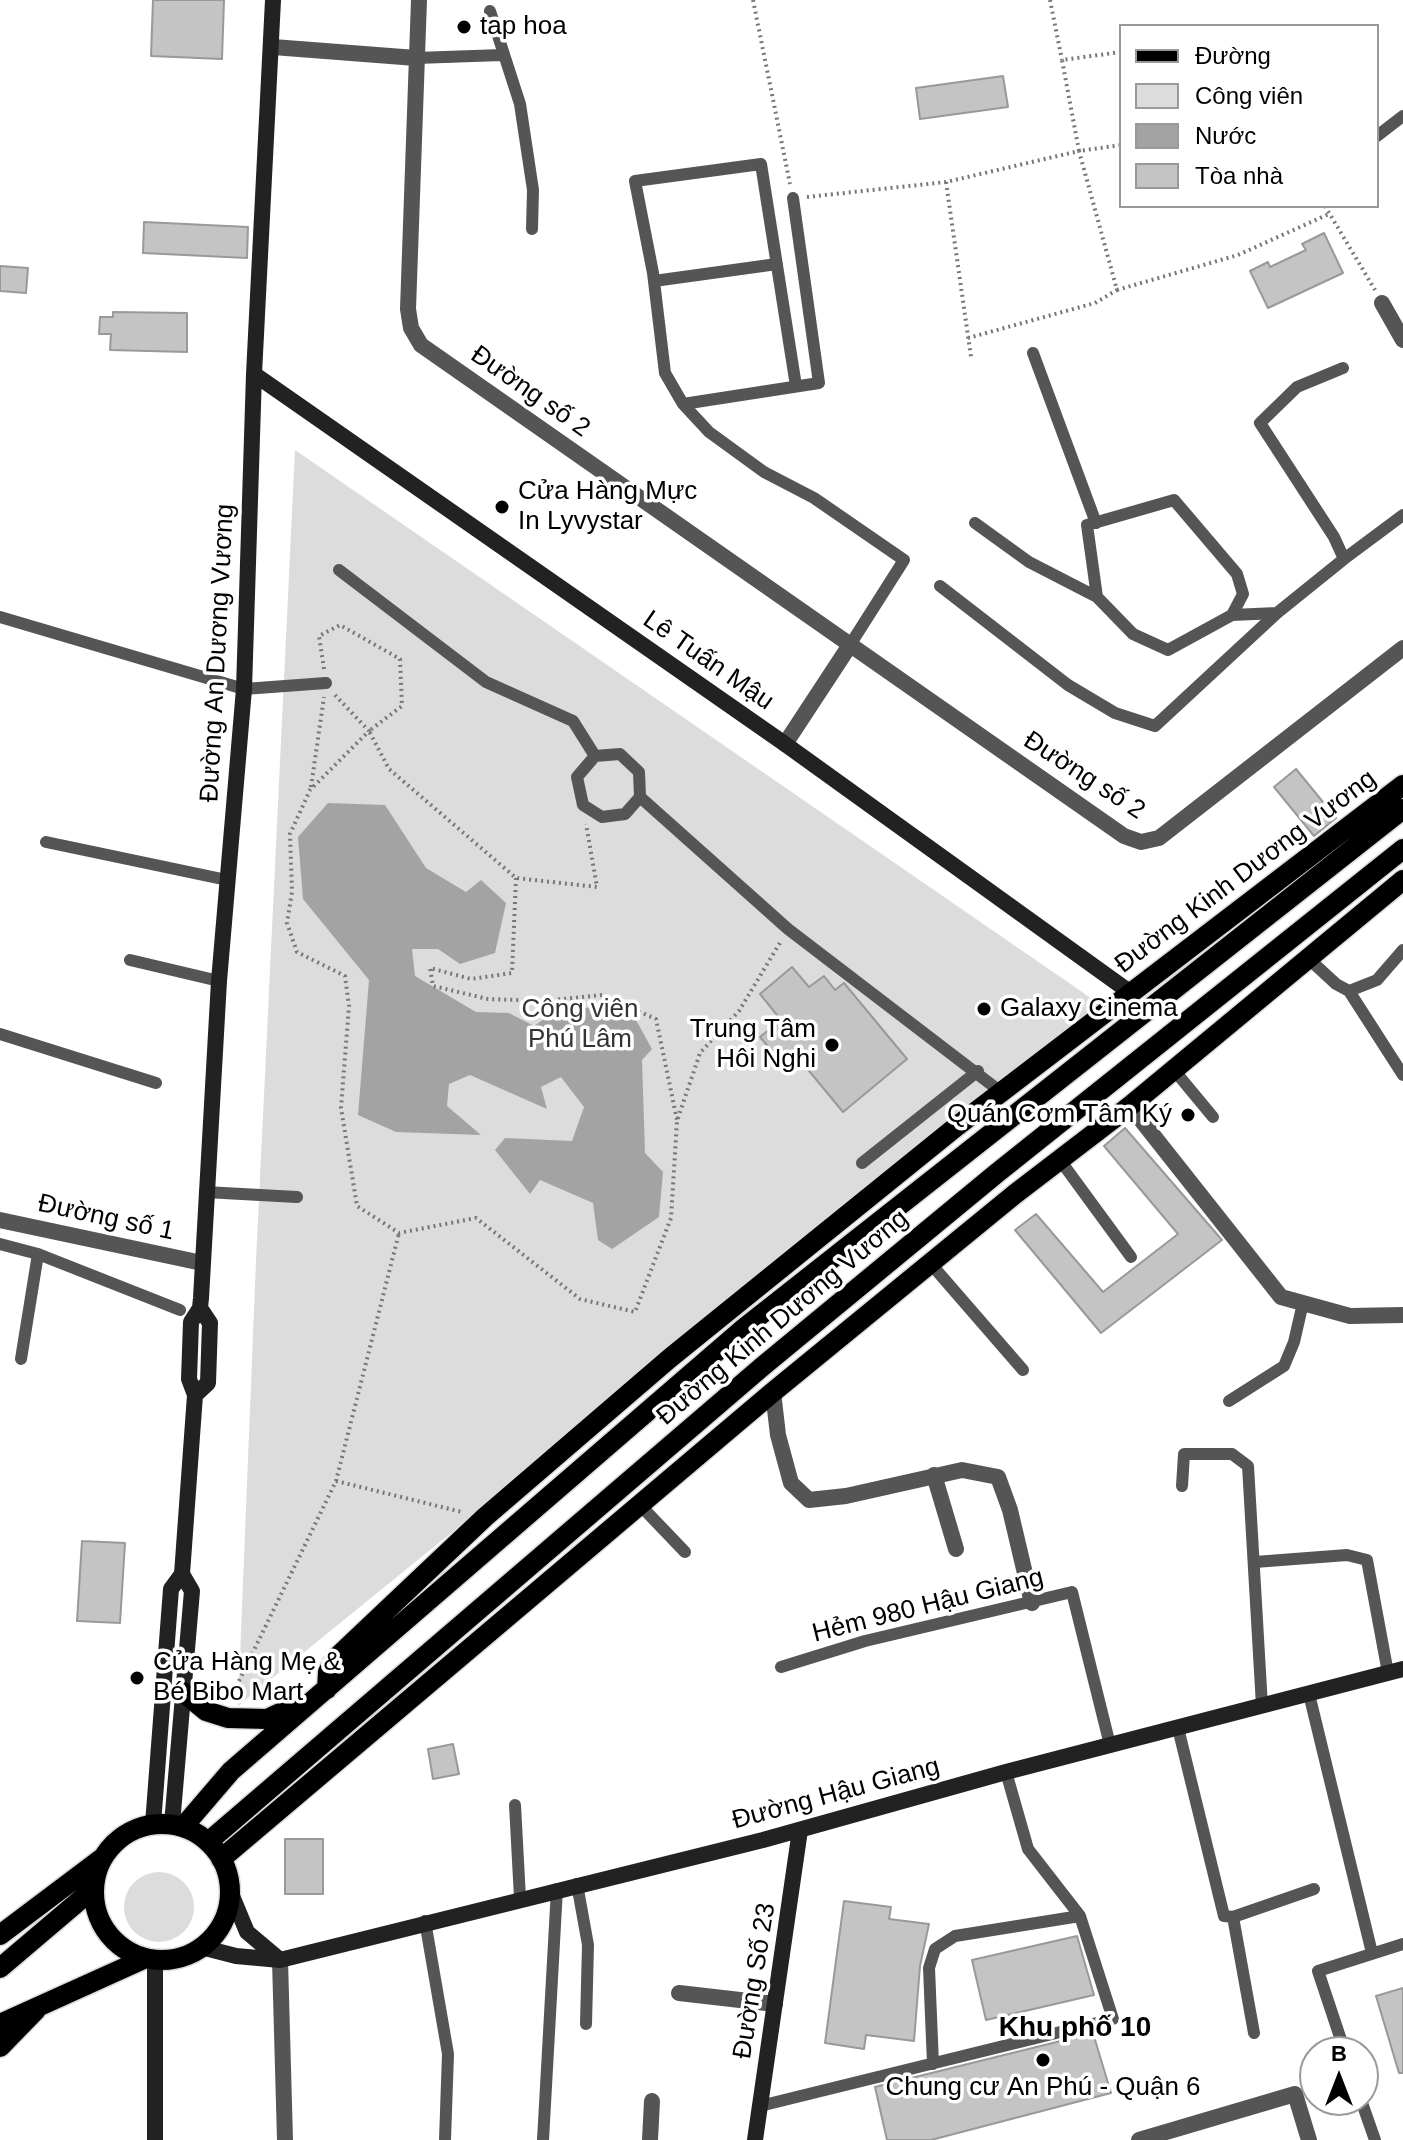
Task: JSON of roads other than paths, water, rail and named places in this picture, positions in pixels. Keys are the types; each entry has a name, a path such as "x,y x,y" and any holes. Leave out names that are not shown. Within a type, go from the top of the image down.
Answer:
{"main road":[{"name":"Đường An Dương Vương","path":"169,1825 171,1589 182,1574 195,1395 189,1379 191,1322 200,1308 219,981 244,689 254,374 273,0"},
{"name":"Lê Tuấn Mậu","path":"254,374 785,744 1131,993"},
{"name":"Đường Kinh Dương Vương","path":"327,1689 328,1672 336,1658 485,1517 670,1358 1001,1092 1403,785"},
{"name":"Đường Kinh Dương Vương","path":"169,1825 744,1328 1403,809"},
{"name":"Đường Kinh Dương Vương","path":"208,1842 763,1366 1403,849"},
{"name":"Đường Kinh Dương Vương","path":"221,1859 773,1392 1310,960 1403,880"},
{"path":"1131,993 1152,1007"},
{"path":"1001,1092 1060,1160"},
{"name":"Đường An Dương Vương","path":"169,1825 192,1591 182,1574"},
{"name":"Đường Hậu Giang","path":"201,1947 236,1956 280,1960 425,1921 800,1830 1006,1772 1396,1671"},
{"path":"183,1692 206,1711 251,1720 277,1716 327,1689"},
{"path":"150,1958 122,1947 106,1931 96,1911 93,1889 101,1859 109,1846 120,1837 169,1825 208,1842 221,1859 247,1932 280,1960"},
{"name":"Đường Số 23","path":"755,2140 800,1830"},
{"path":"0,1935 101,1859"},
{"path":"0,1968 93,1889"},
{"path":"0,2024 44,2001 150,1958 179,1957 201,1947 222,1923 230,1891"},
{"path":"150,1958 155,2140"},
{"path":"0,2047 44,2001"}],"street":[{"name":"Đường số 2","path":"419,0 408,309 411,328 421,345 1124,836 1141,842 1159,838 1403,648"},
{"path":"273,47 416,58"},
{"path":"1382,303 1403,340"},
{"path":"785,744 850,645"},
{"path":"1130,1106 1281,1297 1350,1316 1403,1315"},
{"name":"Đường số 1","path":"0,1220 202,1263"},
{"path":"773,1392 778,1435 791,1483 809,1500 846,1496 962,1470 998,1477 1010,1510 1032,1603"},
{"path":"934,1475 956,1549"},
{"path":"280,1960 285,2140"},
{"path":"679,1993 775,2004"},
{"path":"1139,2140 1295,2094 1309,2140"},
{"path":"650,2140 652,2101"}],"lane":[{"path":"490,11 502,55 514,78 531,166 532,229"},
{"path":"416,58 502,55"},
{"path":"1379,134 1403,116"},
{"path":"796,386 761,164 635,181 654,281 665,373 683,404 709,432 764,472 814,498 904,560 850,645"},
{"path":"683,404 819,383 793,198"},
{"path":"654,281 777,264"},
{"path":"1033,353 1096,523"},
{"path":"1343,368 1297,387 1260,423 1334,537 1344,559"},
{"path":"1097,597 1087,525 1139,507 1174,500 1237,574 1243,594 1232,615"},
{"path":"940,586 1068,685 1115,713 1155,726 1277,613 1403,515"},
{"path":"975,523 1029,562 1097,597 1133,634 1168,650 1232,615 1277,613"},
{"path":"339,570 486,682 573,721 595,756"},
{"path":"0,617 244,689 326,683"},
{"path":"620,754 639,772 640,797 625,814 602,817 583,805 577,777 595,756 620,754"},
{"path":"640,797 788,929 978,1071 1001,1092"},
{"path":"46,842 227,880"},
{"path":"1349,991 1377,980 1403,950"},
{"path":"130,960 219,981"},
{"path":"1310,960 1336,984 1349,991 1403,1075"},
{"path":"0,1034 156,1083"},
{"path":"1174,1070 1213,1117"},
{"path":"862,1163 978,1071"},
{"path":"1060,1160 1131,1257"},
{"path":"205,1192 297,1197"},
{"path":"0,1244 38,1254 180,1310"},
{"path":"21,1359 38,1254"},
{"path":"931,1264 1023,1370"},
{"path":"1229,1401 1284,1366 1294,1342 1303,1303"},
{"path":"1182,1486 1184,1454 1224,1453 1244,1461 1248,1466 1262,1706"},
{"path":"640,1505 685,1552"},
{"path":"1255,1562 1347,1555 1367,1560 1396,1671"},
{"name":"Hẻm 980 Hậu Giang","path":"781,1667 865,1641 1072,1592 1110,1745"},
{"path":"1309,1694 1372,1953"},
{"path":"1178,1728 1224,1916 1233,1917 1314,1889"},
{"path":"760,2106 1113,2019 1080,1916 1028,1849 1006,1772"},
{"path":"515,1805 520,1898"},
{"path":"577,1884 588,1945 586,2024"},
{"path":"543,2140 557,1889"},
{"path":"933,2064 929,1968 935,1949 955,1936 1080,1916"},
{"path":"1233,1917 1254,2033"},
{"path":"425,1921 448,2054 445,2140"},
{"path":"1340,2036 1318,1971 1403,1944"},
{"path":"1367,2116 1375,2140"}],"water":[{"path":"328,803 385,805 426,868 466,892 481,880 506,903 495,953 460,964 438,949 412,949 415,976 476,1012 509,1013 534,1026 558,1009 602,1007 636,1020 652,1049 642,1060 645,1153 663,1172 659,1217 612,1249 598,1240 593,1203 540,1180 530,1194 495,1150 505,1138 572,1141 584,1107 561,1077 541,1087 547,1109 470,1075 449,1084 447,1106 481,1135 396,1132 358,1115 369,980 303,899 298,837"}],"place":[{"name":"tap hoa","path":"464,27"},
{"name":"Cửa Hàng Mực In Lyvystar","path":"502,507"},
{"name":"Galaxy Cinema","path":"984,1009"},
{"name":"Trung Tâm Hôi Nghi","path":"832,1045"},
{"name":"Quán Cơm Tâm Ký","path":"1188,1115"},
{"name":"Cửa Hàng Mẹ & Bé Bibo Mart","path":"137,1678"},
{"name":"Chung cư An Phú - Quận 6","path":"1043,2060"}],"district":[{"name":"Khu phố 10","path":"1075,2028"}],"park label":[{"name":"Công viên Phú Lâm","path":"580,1025"}]}
